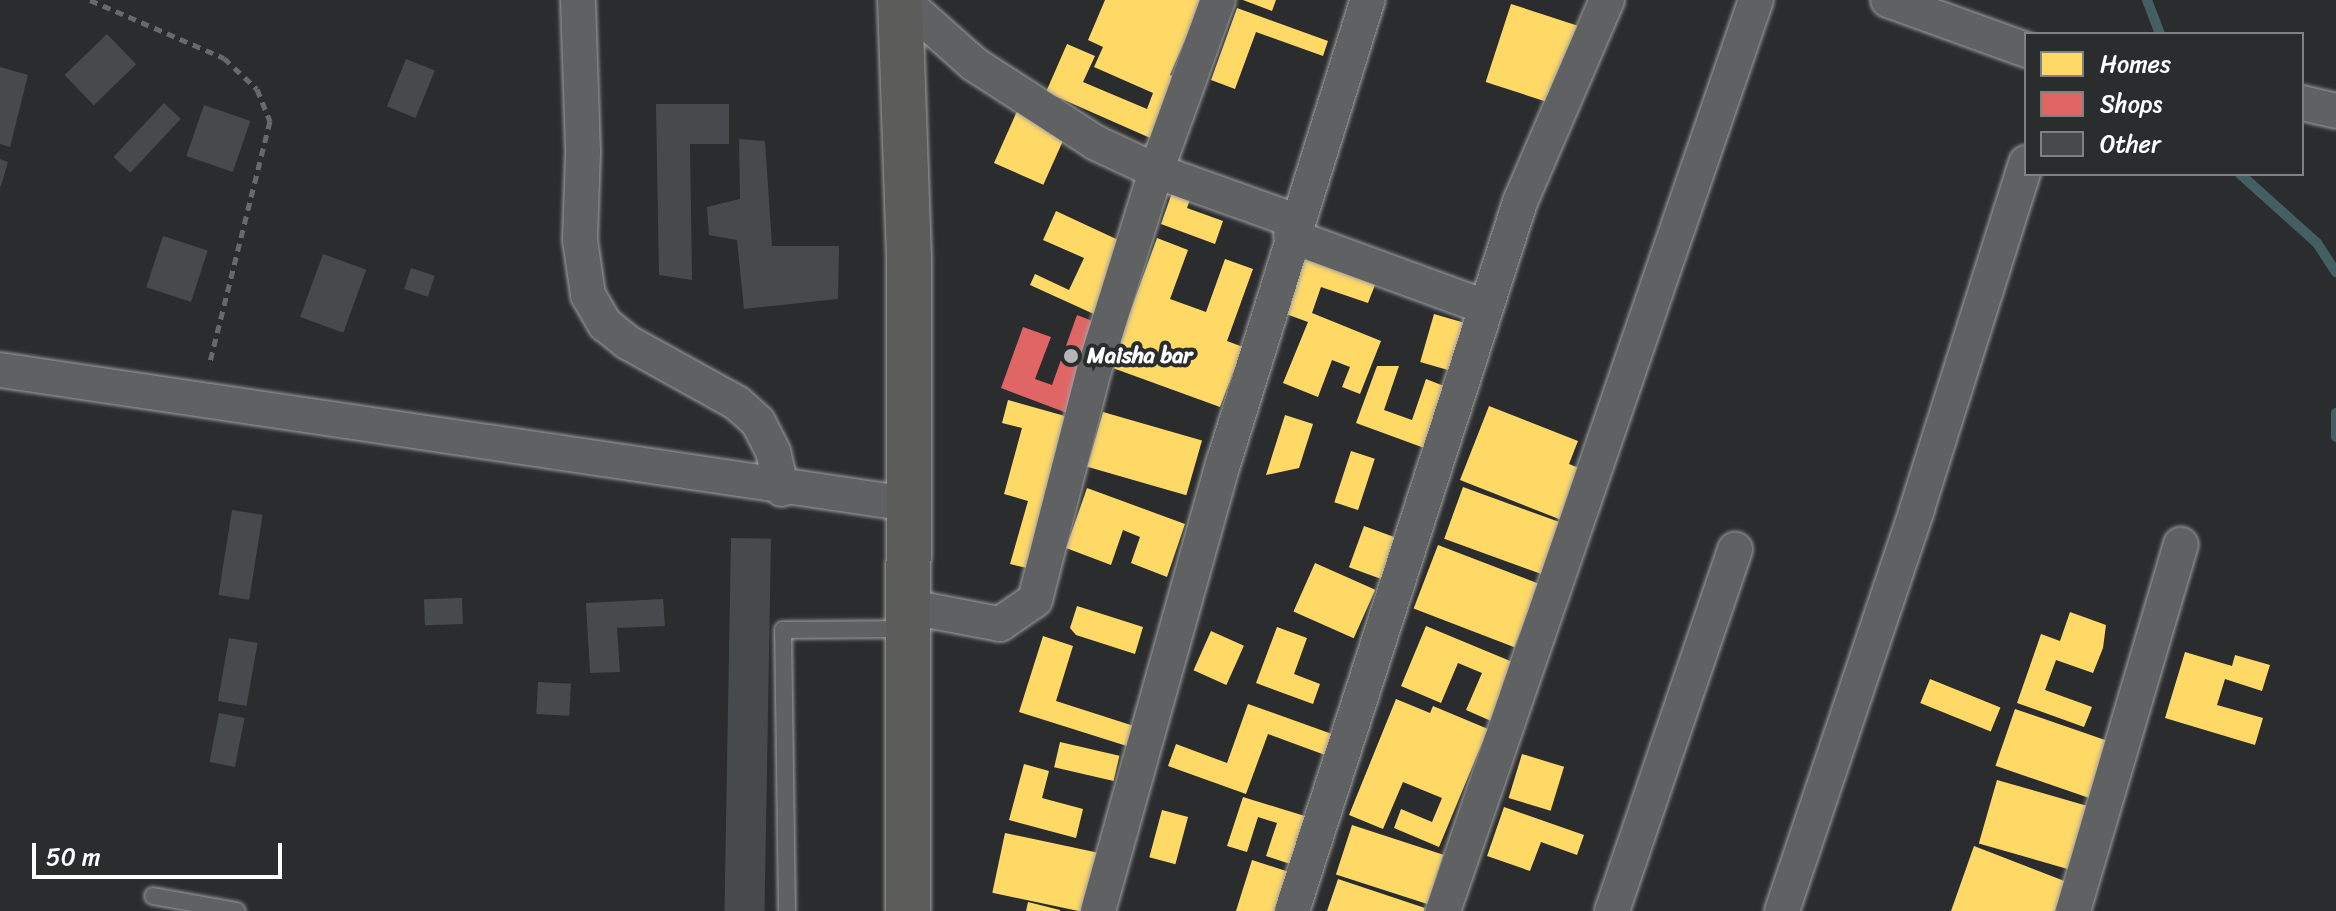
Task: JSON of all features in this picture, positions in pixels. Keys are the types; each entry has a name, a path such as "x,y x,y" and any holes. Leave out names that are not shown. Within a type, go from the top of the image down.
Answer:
{"highway":[{"path":"901,0 909,258 908,911"}],"street":[{"path":"578,0 583,153 580,240 588,295 605,324 627,342 737,403 758,422 773,451 782,489"},
{"path":"901,0 1005,86 1096,143 1156,171 1485,307"},
{"path":"910,618 1000,624 1035,600 1081,418 1156,171 1218,0"},
{"path":"1098,911 1294,228 1368,0"},
{"path":"1292,911 1520,202 1607,0"},
{"path":"1443,911 1756,0"},
{"path":"1888,0 2024,49"},
{"path":"2304,103 2336,111"},
{"path":"1782,911 2024,169"},
{"path":"0,370 202,398 782,489 908,504"},
{"path":"2073,911 2181,545"},
{"path":"1612,911 1735,549"}],"lane":[{"path":"787,911 783,630 910,618"},
{"path":"153,896 237,911"}],"path":[{"path":"90,0 224,58 257,89 270,121 202,398"}],"building: Homes":[{"path":"1105,0 1202,0 1170,75 1183,80 1157,141 1046,92 1067,44 1095,56 1083,82 1147,109 1153,93 1094,67 1103,47 1088,40"},
{"path":"1243,0 1276,0 1272,11"},
{"path":"1511,4 1579,26 1553,104 1486,82"},
{"path":"1237,8 1328,41 1323,56 1256,32 1235,89 1211,80"},
{"path":"1018,109 1067,131 1043,185 994,163"},
{"path":"1174,187 1192,194 1187,208 1223,221 1215,244 1161,224"},
{"path":"1056,211 1129,245 1096,315 1030,285 1035,274 1069,290 1084,258 1043,240"},
{"path":"1157,238 1188,250 1170,299 1206,312 1225,259 1253,269 1227,341 1243,347 1220,407 1110,367"},
{"path":"1295,249 1378,277 1368,303 1321,287 1312,313 1381,341 1360,394 1342,387 1350,367 1332,360 1318,397 1283,383 1308,322 1275,310"},
{"path":"1434,314 1468,324 1454,372 1420,362"},
{"path":"1377,366 1399,366 1384,410 1412,420 1426,379 1449,388 1427,449 1356,423"},
{"path":"1008,400 1072,418 1031,569 1010,564 1028,501 1004,494 1022,428 1002,423"},
{"path":"1489,406 1578,441 1569,464 1589,472 1569,523 1460,480"},
{"path":"1103,412 1202,440 1186,495 1087,467"},
{"path":"1285,415 1313,424 1299,468 1266,475"},
{"path":"1351,451 1375,459 1358,510 1334,502"},
{"path":"1463,487 1564,524 1545,575 1444,539"},
{"path":"1087,488 1185,524 1167,577 1131,563 1140,537 1123,530 1111,565 1066,548"},
{"path":"1364,526 1400,539 1385,580 1349,567"},
{"path":"1438,545 1539,584 1514,647 1414,608"},
{"path":"1315,563 1375,590 1354,638 1293,611"},
{"path":"1077,606 1143,627 1135,654 1076,635 1070,628"},
{"path":"2070,612 2106,625 2103,648 2093,673 2056,660 2045,690 2092,707 2084,727 2017,703 2041,634 2060,641"},
{"path":"1426,626 1515,663 1491,721 1466,710 1482,673 1458,663 1441,703 1401,686"},
{"path":"1277,627 1307,638 1294,674 1320,684 1313,704 1256,683"},
{"path":"1211,631 1244,646 1226,685 1194,670"},
{"path":"1043,636 1073,646 1056,701 1137,727 1130,747 1019,712"},
{"path":"2185,652 2232,666 2235,655 2270,665 2262,691 2225,679 2217,705 2263,718 2255,745 2165,718"},
{"path":"1930,679 2000,707 1991,732 1920,703"},
{"path":"1396,699 1430,713 1433,706 1488,729 1439,847 1394,828 1401,809 1432,822 1442,798 1403,782 1383,829 1349,815"},
{"path":"1248,704 1332,734 1325,755 1268,734 1246,794 1168,766 1176,744 1227,763"},
{"path":"2015,709 2112,743 2093,799 1995,766"},
{"path":"1060,742 1119,756 1114,781 1054,767"},
{"path":"1522,754 1564,767 1551,811 1509,798"},
{"path":"1024,764 1049,771 1042,798 1083,809 1076,838 1009,820"},
{"path":"1997,780 2089,806 2071,870 1979,843"},
{"path":"1243,797 1308,817 1293,865 1266,856 1277,823 1258,817 1247,852 1227,846"},
{"path":"1504,807 1584,835 1577,855 1541,842 1530,871 1487,856"},
{"path":"1162,810 1188,817 1175,864 1149,857"},
{"path":"1352,825 1443,855 1427,904 1336,874"},
{"path":"1005,833 1103,854 1091,911 992,893"},
{"path":"1974,846 2067,882 2055,911 1951,911"},
{"path":"1252,860 1289,872 1278,911 1236,911"},
{"path":"1338,879 1425,908 1424,911 1327,911"},
{"path":"1028,902 1060,910 1060,911 1026,911"}],"building: Shops":[{"path":"1077,315 1100,324 1067,413 1001,388 1023,327 1051,337 1035,379 1052,385"}],"building: Other":[{"path":"107,34 136,64 94,105 65,75"},
{"path":"406,59 435,71 416,118 387,106"},
{"path":"0,67 28,75 10,147 0,144"},
{"path":"164,103 181,119 130,173 114,157"},
{"path":"656,104 729,104 729,144 690,144 692,280 659,275"},
{"path":"204,105 250,121 233,172 186,156"},
{"path":"739,139 765,141 772,246 839,246 838,299 744,309 737,240 709,235 707,207 740,199"},
{"path":"0,159 8,162 1,186 0,186"},
{"path":"163,236 208,251 191,302 146,287"},
{"path":"323,254 366,270 343,333 300,317"},
{"path":"411,268 435,276 428,297 404,289"},
{"path":"232,510 263,515 249,600 219,595"},
{"path":"731,538 771,539 764,911 724,911"},
{"path":"462,598 463,624 425,625 424,599"},
{"path":"663,599 665,626 617,628 620,672 590,673 586,603"},
{"path":"229,638 258,643 246,706 218,701"},
{"path":"538,682 571,684 569,716 536,714"},
{"path":"219,713 245,718 235,767 209,762"}],"waterway":[{"path":"2147,0 2159,32"},
{"path":"2242,176 2317,243 2336,272"},
{"path":"2336,413 2336,437"}],"place":[{"name":"Maisha bar","path":"1071,356"}]}
